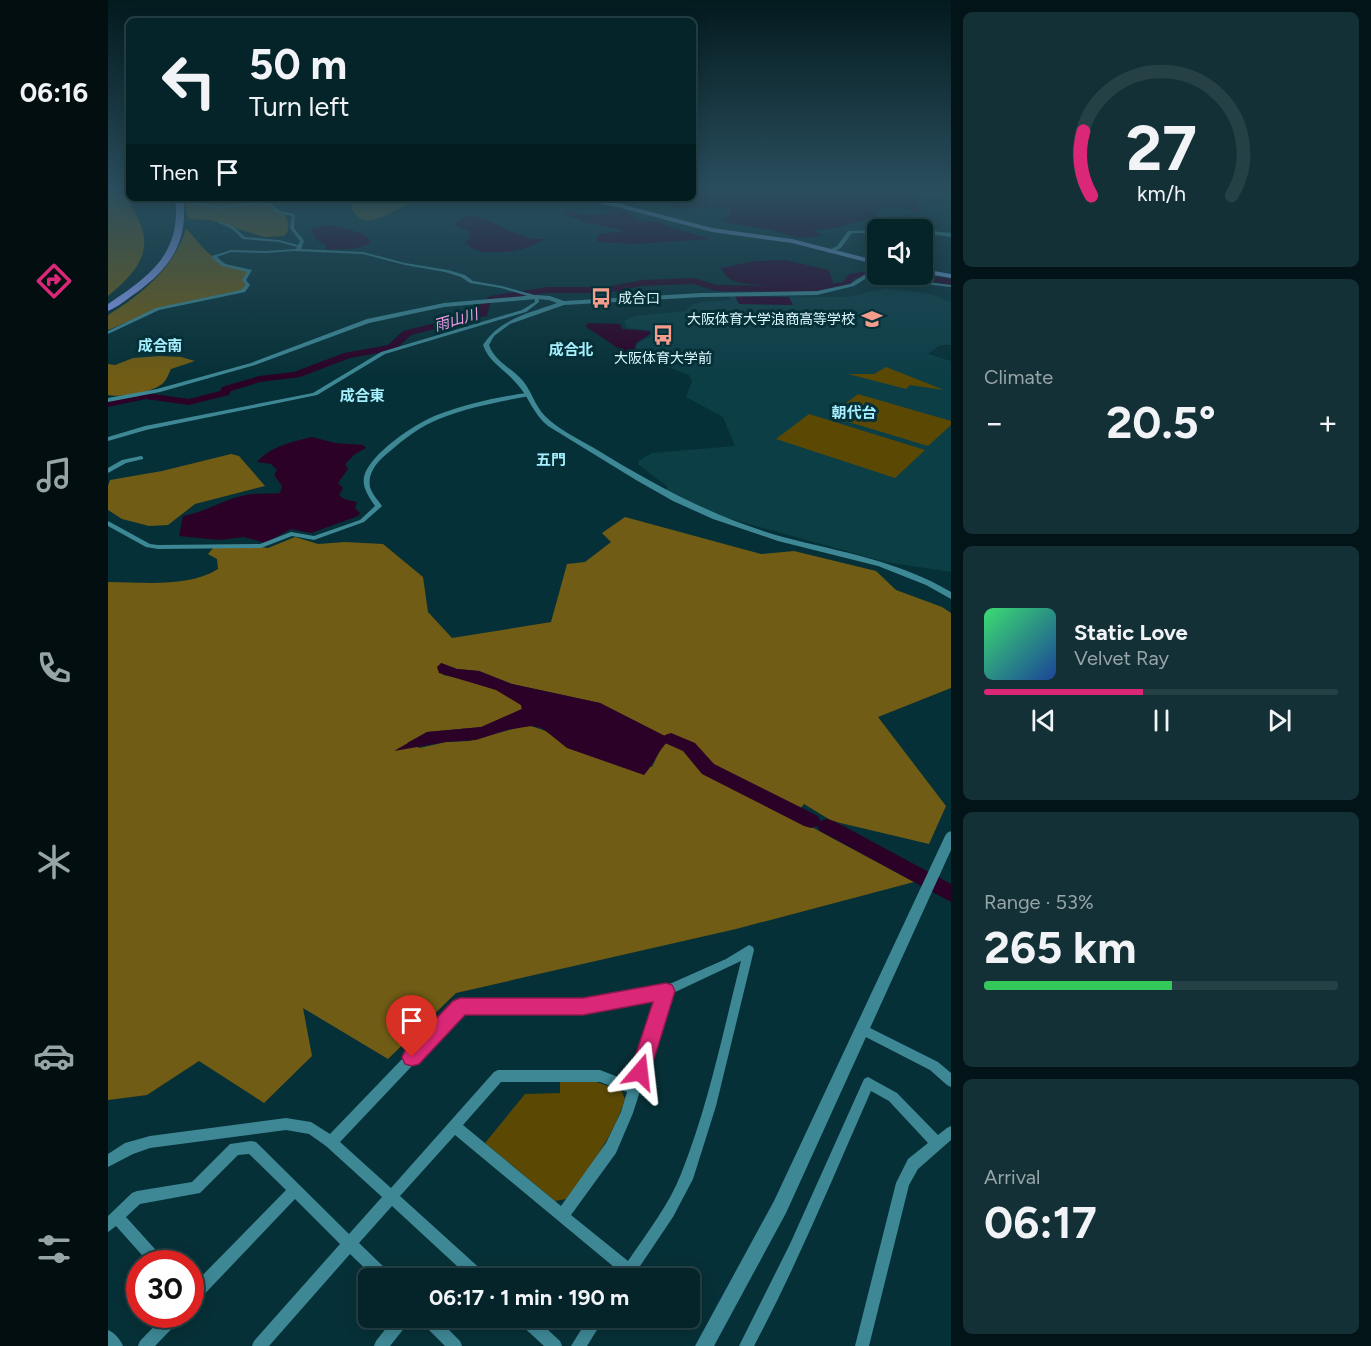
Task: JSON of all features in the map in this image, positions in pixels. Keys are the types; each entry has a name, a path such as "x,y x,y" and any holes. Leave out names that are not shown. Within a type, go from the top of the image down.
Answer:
{"highway":[{"path":"108,301 147,271 163,253"},
{"path":"108,308 140,285 170,253"}],"main road":[{"path":"833,253 867,261"},
{"path":"933,273 951,276"}],"street":[{"path":"108,333 158,309 243,291 248,285 244,280 250,271 225,265 214,258 225,253"},
{"path":"347,253 379,256 405,264 446,271 463,276 472,282 502,287 536,297"},
{"path":"867,277 845,287 805,294 702,295 563,303 508,322 488,340 487,350 520,381 535,410 552,425 667,495 713,516 758,532 896,570 951,596"},
{"path":"933,284 951,286"},
{"path":"108,439 145,428 315,394 374,357 524,311 535,306 536,297"},
{"path":"108,400 158,390 254,364 367,321 444,305 536,297 550,298 563,303"},
{"path":"108,523 153,547 261,546 291,534 319,537 363,521 379,506 368,492 366,485 369,472 382,454 412,432 437,418 458,411 500,398 527,395"},
{"path":"108,471 124,461 141,458"},
{"path":"704,1346 780,1207 951,836"},
{"path":"331,1142 460,1006 583,1007 666,991 730,962 749,950 710,1106 686,1179 668,1212 631,1268"},
{"path":"562,1216 611,1148 634,1089 666,991"},
{"path":"862,1029 934,1066 951,1081"},
{"path":"260,1346 498,1076 600,1076 634,1089"},
{"path":"746,1346 774,1292 868,1083 893,1097 938,1144"},
{"path":"108,1161 130,1148 150,1142 286,1124 311,1128 331,1142 469,1268"},
{"path":"454,1126 620,1268"},
{"path":"862,1346 903,1183 913,1164 951,1132"},
{"path":"144,1250 113,1221 137,1198 195,1188 235,1149 251,1147 376,1268"},
{"path":"204,1284 295,1190"},
{"path":"145,1346 162,1328"},
{"path":"381,1346 395,1328"},
{"path":"437,1328 455,1346"},
{"path":"535,1328 555,1346"},
{"path":"578,1346 590,1328"},
{"path":"108,1336 116,1346"}],"shaded area":[{"path":"108,253 143,253 129,276 108,296"},
{"path":"175,253 209,253 228,265 250,271 244,280 248,285 242,291 158,309 108,330 108,315 155,279"},
{"path":"785,260 829,270 833,283 768,286 742,283 729,279 721,268 755,261"},
{"path":"886,288 930,294 951,302 951,345 940,345 928,354 951,361 951,572 886,562 727,518 680,499 639,465 638,461 652,453 735,446 723,417 686,397 692,381 689,375 658,363 637,350 636,346 639,342 651,336 653,331 627,328 624,321 634,316 685,311 692,305 702,302 731,300 729,296 848,297"},
{"path":"735,296 789,297 793,305 739,304"},
{"path":"590,323 620,324 622,329 650,331 650,334 636,343 634,350 639,356 657,365 647,363 620,350 587,328 586,325"},
{"path":"181,357 195,361 171,369 164,382 154,389 129,395 108,395 108,364 115,365 133,358"},
{"path":"886,367 944,390 910,385 906,389 848,374 874,374"},
{"path":"858,394 951,421 951,425 928,446 829,416"},
{"path":"809,414 925,450 895,478 776,439"},
{"path":"312,437 335,443 363,445 366,448 355,454 345,464 348,469 338,483 343,488 339,495 344,499 357,502 355,508 360,513 358,516 311,533 291,529 265,543 244,537 219,540 179,536 183,516 246,495 280,493 282,486 274,475 277,470 271,464 257,462 275,448"},
{"path":"231,454 239,456 265,486 195,504 168,525 149,526 122,519 108,510 110,480 162,471"},
{"path":"625,517 761,554 794,551 876,571 896,590 942,607 951,613 951,688 878,717 946,806 929,844 832,821 804,804 793,817 914,882 736,929 456,993 388,1059 303,1008 312,1056 264,1103 199,1061 147,1095 108,1100 108,582 165,583 206,575 218,569 217,559 208,554 214,547 247,545 268,548 295,537 318,544 345,542 383,544 423,577 428,612 452,638 551,622 567,564 585,562 611,542 602,533","holes":["441,663 457,669 479,671 512,684 600,703 656,732 662,746 652,767 531,726 469,741 446,742 420,748 407,743 427,732 482,727 522,709 521,705 494,689 443,675"]},
{"path":"441,663 457,669 479,671 512,684 600,703 671,739 644,775 567,748 542,728 531,726 507,730 476,740 446,742 394,751 427,732 481,727 522,709 521,705 496,690 439,673 437,667"},
{"path":"560,1082 596,1082 621,1090 625,1099 614,1126 592,1163 566,1199 555,1201 485,1143 525,1094 560,1093"}],"waterway":[{"name":"雨山川","path":"108,404 146,396 189,402 225,393 226,389 259,379 296,375 348,355 391,348 407,333 484,314 485,303 490,299 547,290 607,290 642,283 694,281 716,288 815,289 837,287 846,284 852,276 867,274"},
{"name":"雨山川","path":"933,278 951,282"},
{"path":"671,739 689,747 708,769 811,821"},
{"path":"827,826 951,894"}],"place":[{"name":"成合口","path":"601,298"},
{"name":"大阪体育大学浪商高等学校","path":"872,319"},
{"name":"大阪体育大学前","path":"663,335"}],"district":[{"name":"成合南","path":"160,346"},
{"name":"成合北","path":"571,350"},
{"name":"成合東","path":"362,396"},
{"name":"朝代台","path":"854,413"},
{"name":"五門","path":"551,460"}],"route":[{"path":"412,1057 460,1006 583,1007 666,991 640,1072"}]}
